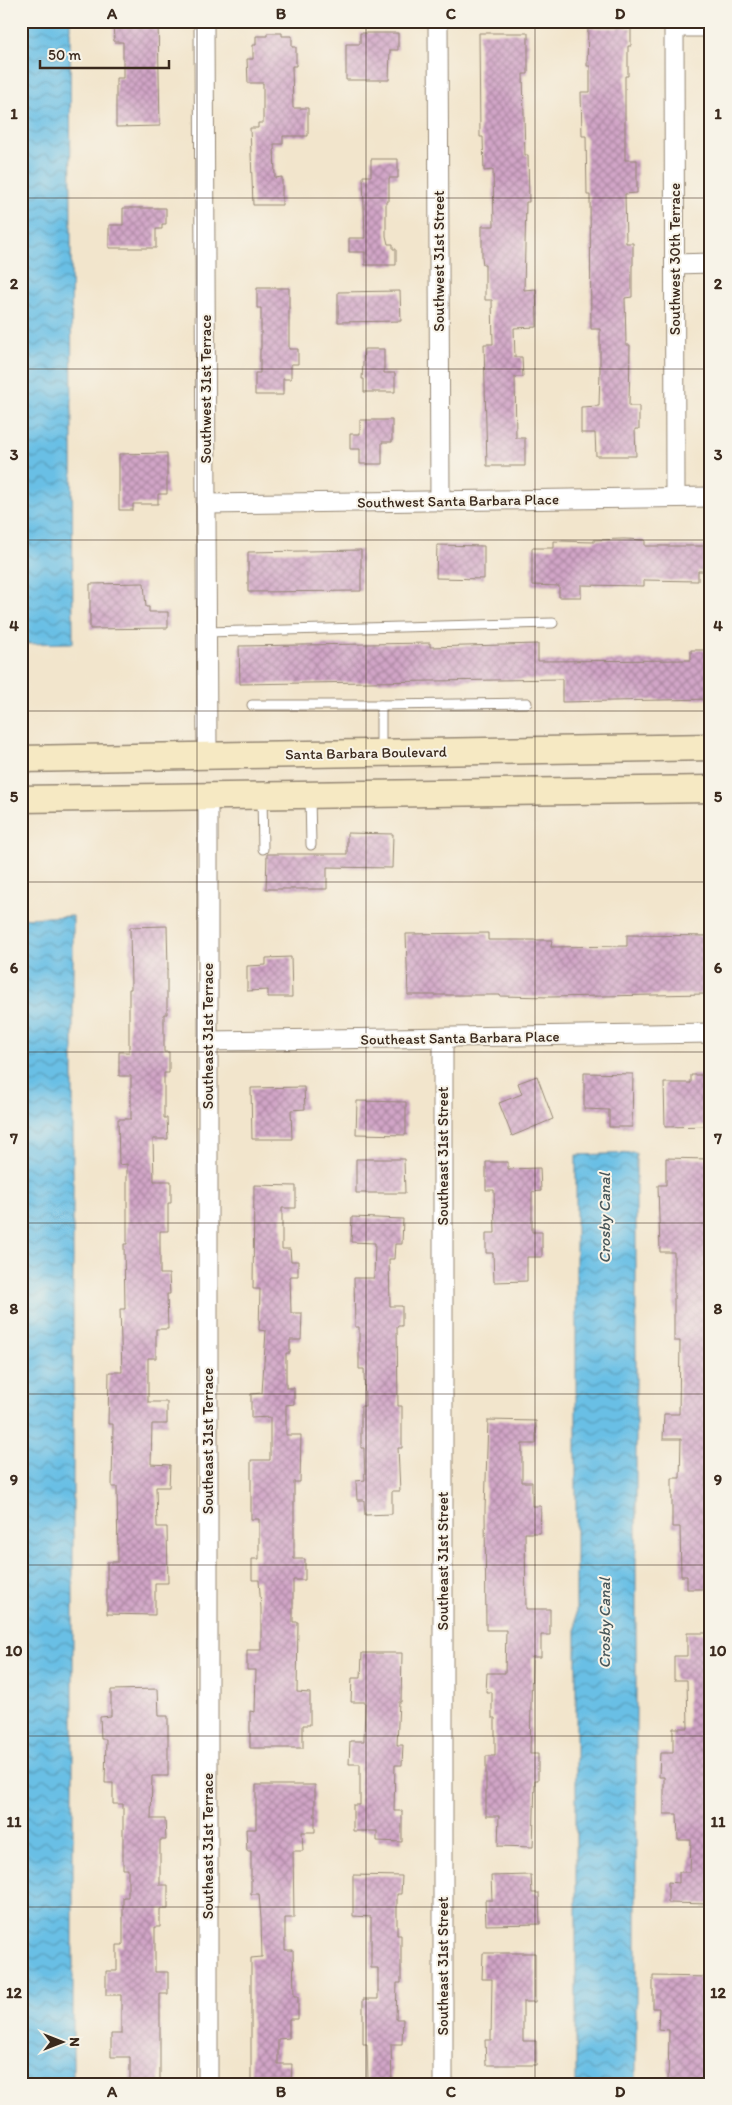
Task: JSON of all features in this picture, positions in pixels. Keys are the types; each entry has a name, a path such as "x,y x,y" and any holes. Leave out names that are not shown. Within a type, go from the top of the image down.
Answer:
{"main road":[{"name":"Santa Barbara Boulevard","path":"21,759 711,747"},
{"path":"21,799 711,789"}],"street":[{"name":"Southwest 31st Terrace","path":"204,21 207,756"},
{"name":"Southwest 31st Street","path":"438,21 440,501"},
{"path":"674,24 711,27"},
{"name":"Southwest 30th Terrace","path":"674,24 675,497"},
{"path":"675,264 711,263"},
{"name":"Southwest Santa Barbara Place","path":"206,504 711,497"},
{"name":"Southeast 31st Terrace","path":"208,797 208,2084"},
{"name":"Southeast Santa Barbara Place","path":"208,1041 711,1033"},
{"name":"Southeast 31st Street","path":"443,1038 443,2084"}],"lane":[{"path":"206,632 554,623"},
{"path":"252,705 381,706 527,703"},
{"path":"381,706 381,753"},
{"path":"310,796 311,845"},
{"path":"262,797 263,849"}],"water":[{"path":"21,21 70,21 73,643 21,644"},
{"path":"73,916 73,2084 21,2084 21,918"},
{"name":"Crosby Canal","path":"636,1153 636,2084 576,2084 576,1155"}],"building":[{"path":"113,21 158,21 160,126 116,127 116,78 123,78 123,42 114,42"},
{"path":"588,28 631,28 631,46 628,46 628,76 625,76 625,160 637,160 637,193 625,194 626,243 633,243 633,265 632,297 625,298 626,345 630,345 629,406 639,406 639,429 635,429 636,456 596,456 595,433 581,433 581,407 599,406 600,371 600,329 591,329 590,195 587,195 586,136 582,136 581,92 590,92 590,66 587,66"},
{"path":"267,33 282,33 282,36 292,36 292,47 296,47 296,66 292,66 293,108 308,108 308,136 283,136 283,144 274,144 275,178 282,177 282,205 253,205 250,128 258,128 258,123 263,123 263,83 248,83 247,59 253,59 253,45 256,45 256,36 267,36"},
{"path":"360,33 398,33 398,50 390,50 389,80 346,80 346,44 360,44"},
{"path":"479,33 528,33 528,74 523,74 525,155 528,155 529,202 526,202 524,290 536,289 537,327 514,328 515,357 522,357 523,377 515,377 516,438 525,438 525,466 487,466 484,344 493,344 492,300 485,300 482,226 494,226 493,170 484,171 483,137 480,137"},
{"path":"371,159 398,159 398,178 389,178 389,201 386,201 386,236 388,244 393,244 393,249 396,249 396,265 365,265 365,252 349,252 349,238 365,238 363,176 371,176"},
{"path":"123,208 166,208 166,224 162,224 162,229 156,229 156,248 109,248 109,225 123,225"},
{"path":"257,288 289,288 289,349 298,349 298,364 291,364 291,379 283,379 283,395 255,395 255,373 260,373 261,349 261,308 257,308"},
{"path":"400,291 401,321 338,322 338,292"},
{"path":"364,349 384,349 384,373 395,373 395,392 364,392 364,379 362,379"},
{"path":"360,420 392,420 392,442 382,442 382,464 360,464 360,449 350,449 350,434 360,434"},
{"path":"167,453 167,494 158,494 158,504 133,504 133,510 119,510 119,454"},
{"path":"594,540 645,540 645,546 706,546 706,571 698,571 698,581 644,580 644,586 581,585 581,597 559,597 559,586 532,585 532,548 554,548 554,541 594,542"},
{"path":"437,545 484,546 484,579 436,578"},
{"path":"361,550 361,591 248,592 248,552"},
{"path":"144,583 146,607 149,607 149,612 168,612 168,628 90,629 90,584"},
{"path":"430,643 430,647 538,644 538,661 691,660 691,650 709,650 709,661 711,661 711,699 562,702 562,679 240,684 239,646"},
{"path":"347,833 393,834 392,868 327,867 327,889 266,889 267,854 347,854"},
{"path":"167,926 167,1014 164,1014 164,1052 169,1052 169,1073 164,1073 164,1118 167,1118 168,1139 153,1139 154,1181 171,1181 171,1203 168,1203 168,1231 160,1231 160,1274 169,1274 170,1294 167,1294 168,1329 156,1329 156,1358 148,1358 148,1402 167,1402 167,1424 152,1424 151,1464 170,1465 169,1487 156,1487 157,1527 167,1527 168,1583 155,1583 155,1615 107,1614 107,1562 118,1562 117,1487 112,1487 113,1424 108,1424 109,1372 122,1372 120,1309 125,1309 124,1244 127,1244 127,1164 119,1165 118,1119 131,1119 131,1076 119,1076 119,1052 129,1052 130,927"},
{"path":"488,933 488,940 552,940 551,947 627,946 627,935 711,936 711,983 705,983 705,994 551,997 408,995 406,934"},
{"path":"291,957 292,997 268,997 268,990 247,991 247,966 266,965 266,958"},
{"path":"584,1073 633,1074 632,1127 609,1127 609,1110 584,1109"},
{"path":"691,1075 711,1075 711,1126 665,1127 664,1083 691,1083"},
{"path":"537,1076 553,1119 512,1136 499,1103 522,1094 518,1083"},
{"path":"304,1087 305,1109 291,1110 292,1139 252,1139 251,1088"},
{"path":"357,1101 406,1102 406,1135 356,1134"},
{"path":"666,1158 708,1159 707,1187 711,1187 711,1247 708,1247 708,1289 711,1289 711,1466 706,1466 705,1508 711,1508 711,1589 687,1589 687,1576 681,1576 680,1527 672,1527 672,1478 680,1478 681,1439 663,1439 664,1414 679,1414 680,1341 674,1341 674,1252 660,1252 658,1185 666,1185"},
{"path":"356,1159 404,1159 405,1193 356,1193"},
{"path":"486,1162 508,1162 508,1169 540,1168 541,1191 532,1192 532,1232 542,1232 542,1257 527,1257 527,1281 494,1282 493,1253 486,1253 486,1233 495,1233 494,1190 486,1190"},
{"path":"254,1185 296,1186 296,1208 282,1208 282,1249 290,1249 291,1261 298,1261 298,1276 290,1276 291,1313 302,1313 301,1340 290,1340 290,1353 286,1353 286,1388 294,1388 294,1404 286,1405 286,1435 301,1435 300,1482 294,1482 294,1559 305,1559 305,1580 293,1580 293,1622 298,1622 297,1692 310,1693 310,1725 303,1725 303,1748 250,1748 250,1711 255,1712 256,1670 247,1670 247,1650 261,1650 259,1580 252,1580 252,1559 259,1559 259,1519 251,1519 251,1460 270,1460 270,1417 251,1418 251,1394 262,1393 266,1331 259,1330 260,1289 253,1289"},
{"path":"352,1217 403,1219 402,1244 395,1244 394,1259 389,1259 390,1306 402,1306 402,1326 397,1326 398,1406 402,1406 402,1448 398,1448 400,1491 392,1491 392,1514 365,1515 364,1500 357,1500 356,1481 365,1480 364,1448 361,1448 361,1406 365,1406 364,1369 359,1369 359,1327 355,1327 354,1278 374,1278 375,1243 351,1242"},
{"path":"488,1420 536,1421 536,1444 522,1444 522,1482 532,1482 532,1506 541,1506 540,1533 525,1533 526,1609 550,1609 550,1635 541,1635 541,1657 532,1657 530,1754 538,1754 538,1780 535,1780 533,1847 498,1846 499,1816 486,1816 486,1756 495,1756 495,1718 492,1718 492,1692 486,1692 487,1673 505,1673 506,1630 486,1630 485,1509"},
{"path":"687,1633 711,1633 711,1704 708,1704 707,1753 711,1753 711,1904 668,1903 668,1882 679,1883 679,1872 690,1872 691,1840 678,1840 677,1814 664,1814 664,1777 659,1777 660,1753 673,1753 673,1728 688,1728 687,1680 674,1680 674,1656 687,1656"},
{"path":"362,1653 402,1653 401,1702 399,1702 397,1745 403,1745 402,1765 395,1765 394,1811 402,1811 402,1842 377,1841 377,1831 353,1831 353,1805 360,1805 360,1764 349,1764 350,1741 364,1741 365,1702 351,1702 352,1678 361,1678"},
{"path":"158,1689 159,1716 168,1716 168,1776 152,1776 151,1819 165,1819 166,1840 160,1840 160,1885 168,1885 168,1909 160,1909 160,1927 155,1927 155,1972 168,1972 168,1994 160,1994 160,2084 130,2084 130,2057 111,2057 111,2034 121,2034 121,1995 106,1995 106,1971 117,1971 117,1945 123,1945 123,1897 128,1897 128,1869 123,1869 123,1804 113,1804 113,1783 105,1783 106,1739 101,1739 100,1717 111,1716 111,1690"},
{"path":"256,1785 315,1785 315,1832 302,1832 303,1851 293,1851 294,1918 285,1918 285,1950 293,1950 294,1996 298,1996 298,2019 289,2019 289,2038 278,2039 278,2064 292,2064 291,2084 251,2084 251,1958 262,1957 259,1894 251,1894 251,1851 247,1851 246,1829 256,1829"},
{"path":"353,1875 402,1876 401,1894 397,1894 397,1935 401,1935 401,1983 397,1983 396,2019 403,2019 402,2044 391,2044 392,2084 368,2084 367,2044 363,2044 363,1999 378,1999 378,1968 371,1968 371,1917 353,1916"},
{"path":"531,1875 532,1893 539,1893 540,1924 486,1925 485,1900 492,1900 491,1876"},
{"path":"483,1953 535,1953 535,2002 523,2002 523,2041 536,2041 536,2065 486,2065 485,2040 491,2040 492,1979 482,1979"},
{"path":"653,1976 711,1977 711,2084 668,2084 669,2030 658,2029 659,2008 653,2008"}]}
